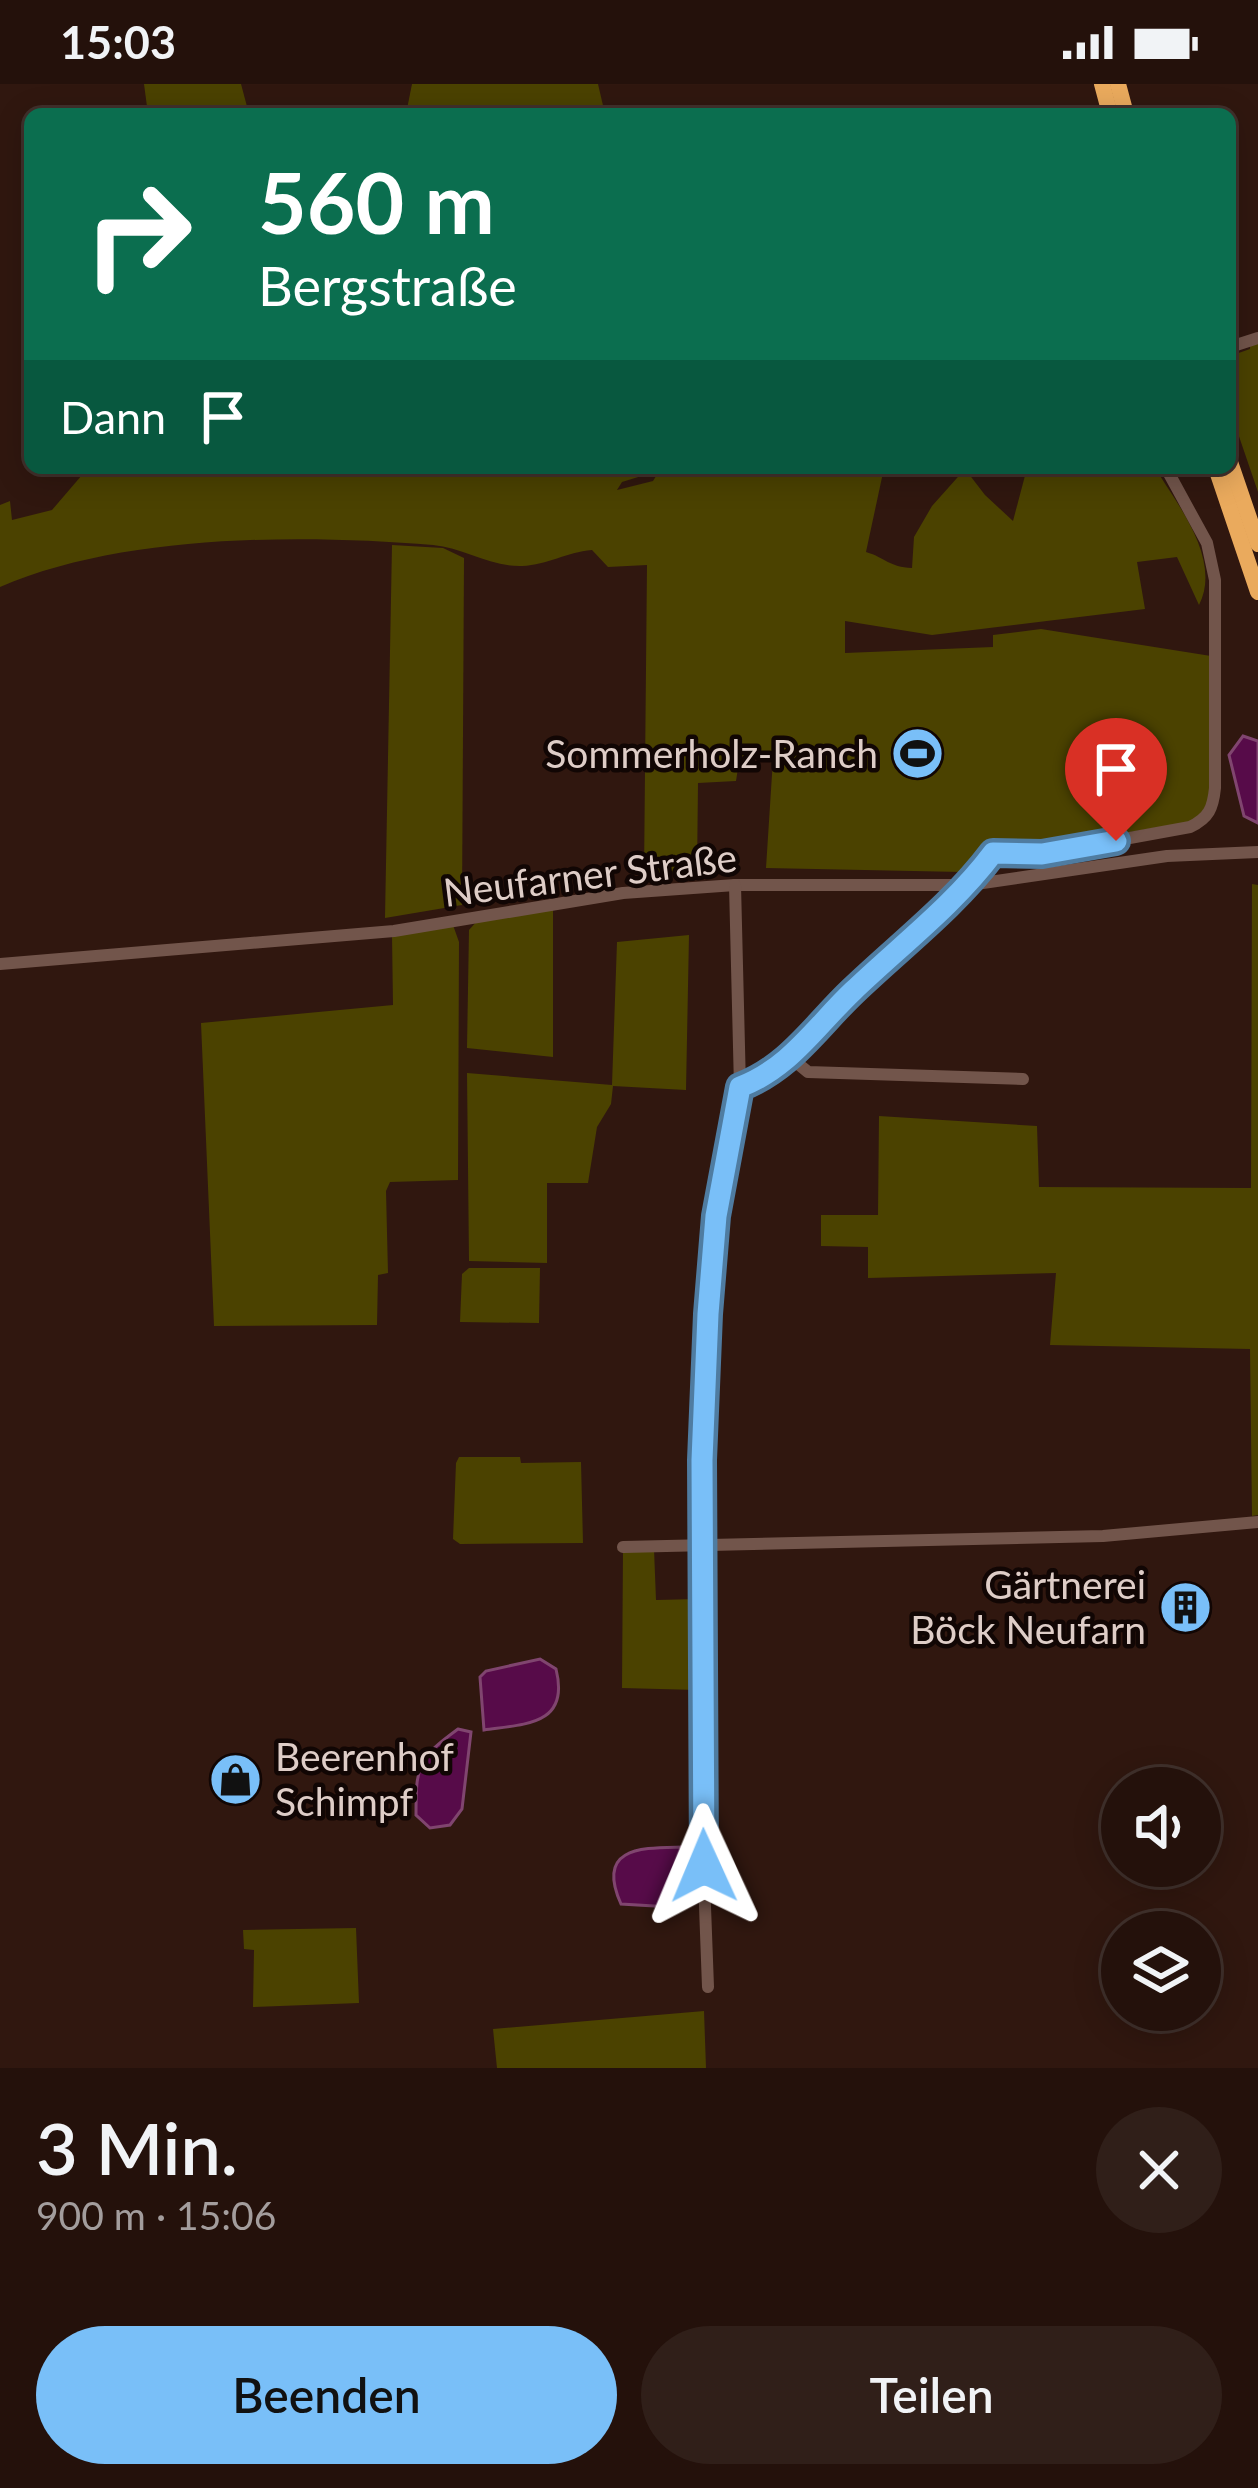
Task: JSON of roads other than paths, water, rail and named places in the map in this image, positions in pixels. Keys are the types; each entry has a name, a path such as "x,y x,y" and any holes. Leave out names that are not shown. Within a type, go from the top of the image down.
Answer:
{"highway":[{"path":"1218,474 1258,592"},
{"path":"1234,474 1258,544"}],"street":[{"path":"740,1087 791,1058 847,997 969,885 993,853 1042,854 1190,827 1212,809 1215,580 1207,543 1169,474"},
{"name":"Neufarner Straße","path":"0,964 394,931 607,896 735,885 969,885 1167,856 1258,852"},
{"path":"708,1987 702,1826 702,1544 710,1273 740,1087 735,885"},
{"path":"791,1058 808,1072 1023,1079"},
{"path":"623,1547 1103,1536 1258,1522"}],"place":[{"name":"Sommerholz-Ranch","path":"917,754"},
{"name":"Gärtnerei Böck Neufarn","path":"1185,1607"},
{"name":"Beerenhof Schimpf","path":"236,1779"}]}
